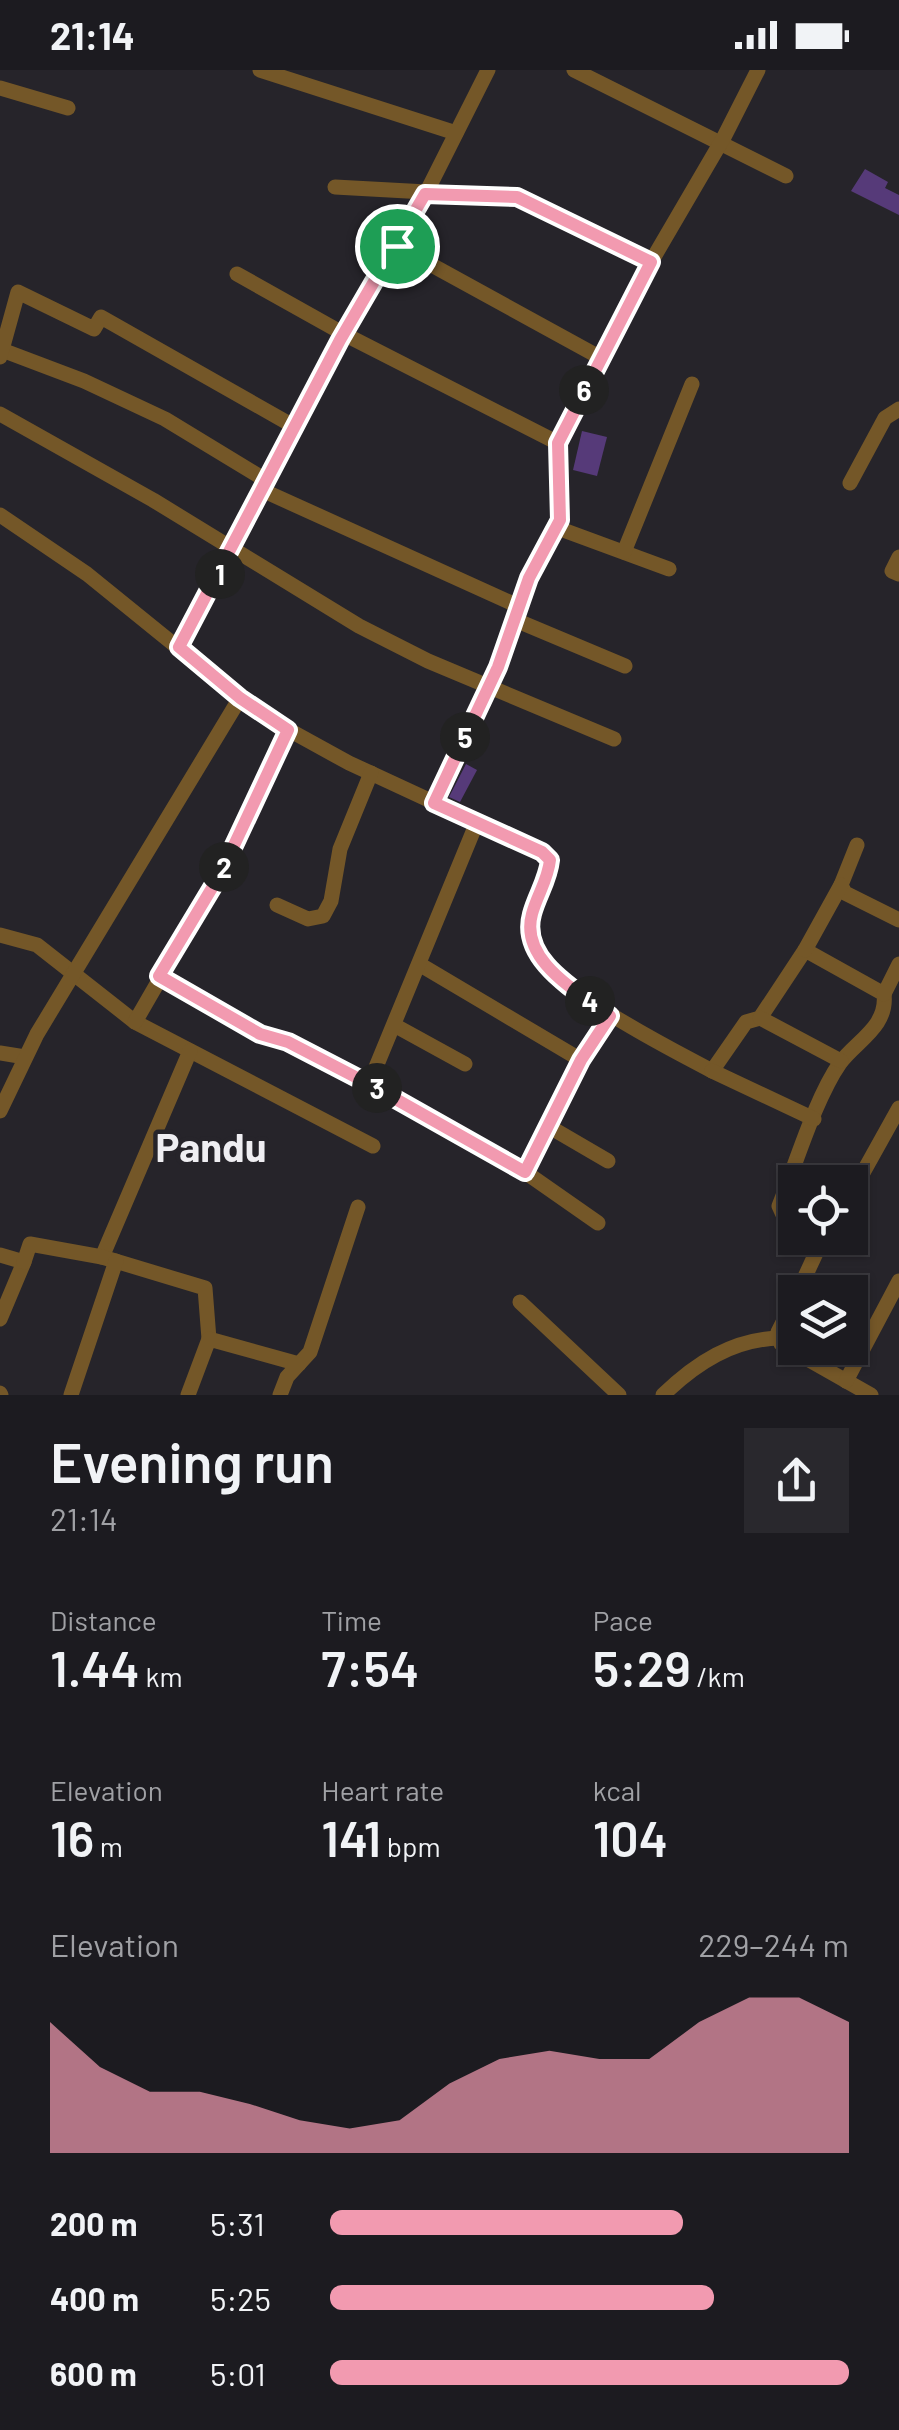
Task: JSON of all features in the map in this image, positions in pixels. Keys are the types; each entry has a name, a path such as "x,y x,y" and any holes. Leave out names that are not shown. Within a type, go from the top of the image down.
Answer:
{"street":[{"path":"260,70 456,133"},
{"path":"179,647 344,334 425,194 488,70"},
{"path":"574,70 786,176"},
{"path":"434,803 556,527 561,496 558,443 651,262 721,143 758,70"},
{"path":"0,88 68,108"},
{"path":"334,187 517,197 651,262"},
{"path":"397,246 601,358"},
{"path":"236,274 558,443"},
{"path":"295,427 101,316 94,329 18,292 1,354 84,381 164,419 265,486 625,666"},
{"path":"624,552 692,384"},
{"path":"850,483 884,418 899,409"},
{"path":"0,414 233,548 359,626 488,687 614,739"},
{"path":"0,515 87,574 240,698 288,730 371,774 542,852 550,860 549,874 531,916 534,950 561,978 610,1016 712,1071 814,1119"},
{"path":"556,527 669,570"},
{"path":"899,558 892,571 899,574"},
{"path":"0,1111 71,975 240,698"},
{"path":"135,1022 221,873 288,730"},
{"path":"277,905 308,918 323,916 331,901 340,849 371,774"},
{"path":"369,1084 477,822"},
{"path":"712,1071 746,1022 760,1018 805,950 857,845"},
{"path":"840,886 845,893 899,920"},
{"path":"0,935 37,945 135,1022 373,1146"},
{"path":"805,950 890,1003"},
{"path":"419,964 581,1060"},
{"path":"795,1165 842,1061 876,1025 890,1003 899,964"},
{"path":"159,976 260,1034 288,1042 369,1084 525,1172 598,1223"},
{"path":"525,1172 581,1060 610,1016"},
{"path":"760,1018 842,1061"},
{"path":"394,1025 465,1064"},
{"path":"71,1395 109,1259 190,1050"},
{"path":"0,1053 26,1057"},
{"path":"867,1165 899,1108"},
{"path":"548,1126 608,1162"},
{"path":"280,1395 287,1376 310,1352 358,1206"},
{"path":"0,1320 30,1244 109,1259 204,1288 208,1339 188,1395"},
{"path":"0,1256 24,1262"},
{"path":"846,1381 899,1281"},
{"path":"520,1302 620,1395"},
{"path":"663,1395 722,1351 754,1339 778,1338"},
{"path":"208,1339 299,1364"},
{"path":"818,1365 872,1395"},
{"path":"677,1382 688,1395"}],"building":[{"path":"865,169 888,182 885,188 899,195 899,215 851,191"},
{"path":"582,431 607,437 597,476 573,470"},
{"path":"466,764 477,770 460,802 449,797"}],"district":[{"name":"Pandu","path":"211,1146"}],"route":[{"path":"425,194 517,197 651,262 558,443 560,520 529,578 498,667 434,803 542,852 550,860 549,874 531,916 534,950 561,978 610,1016 581,1060 525,1172 369,1084 288,1042 260,1034 159,976 221,873 276,763 288,730 240,698 179,647 340,340 397,246 425,194"}]}
